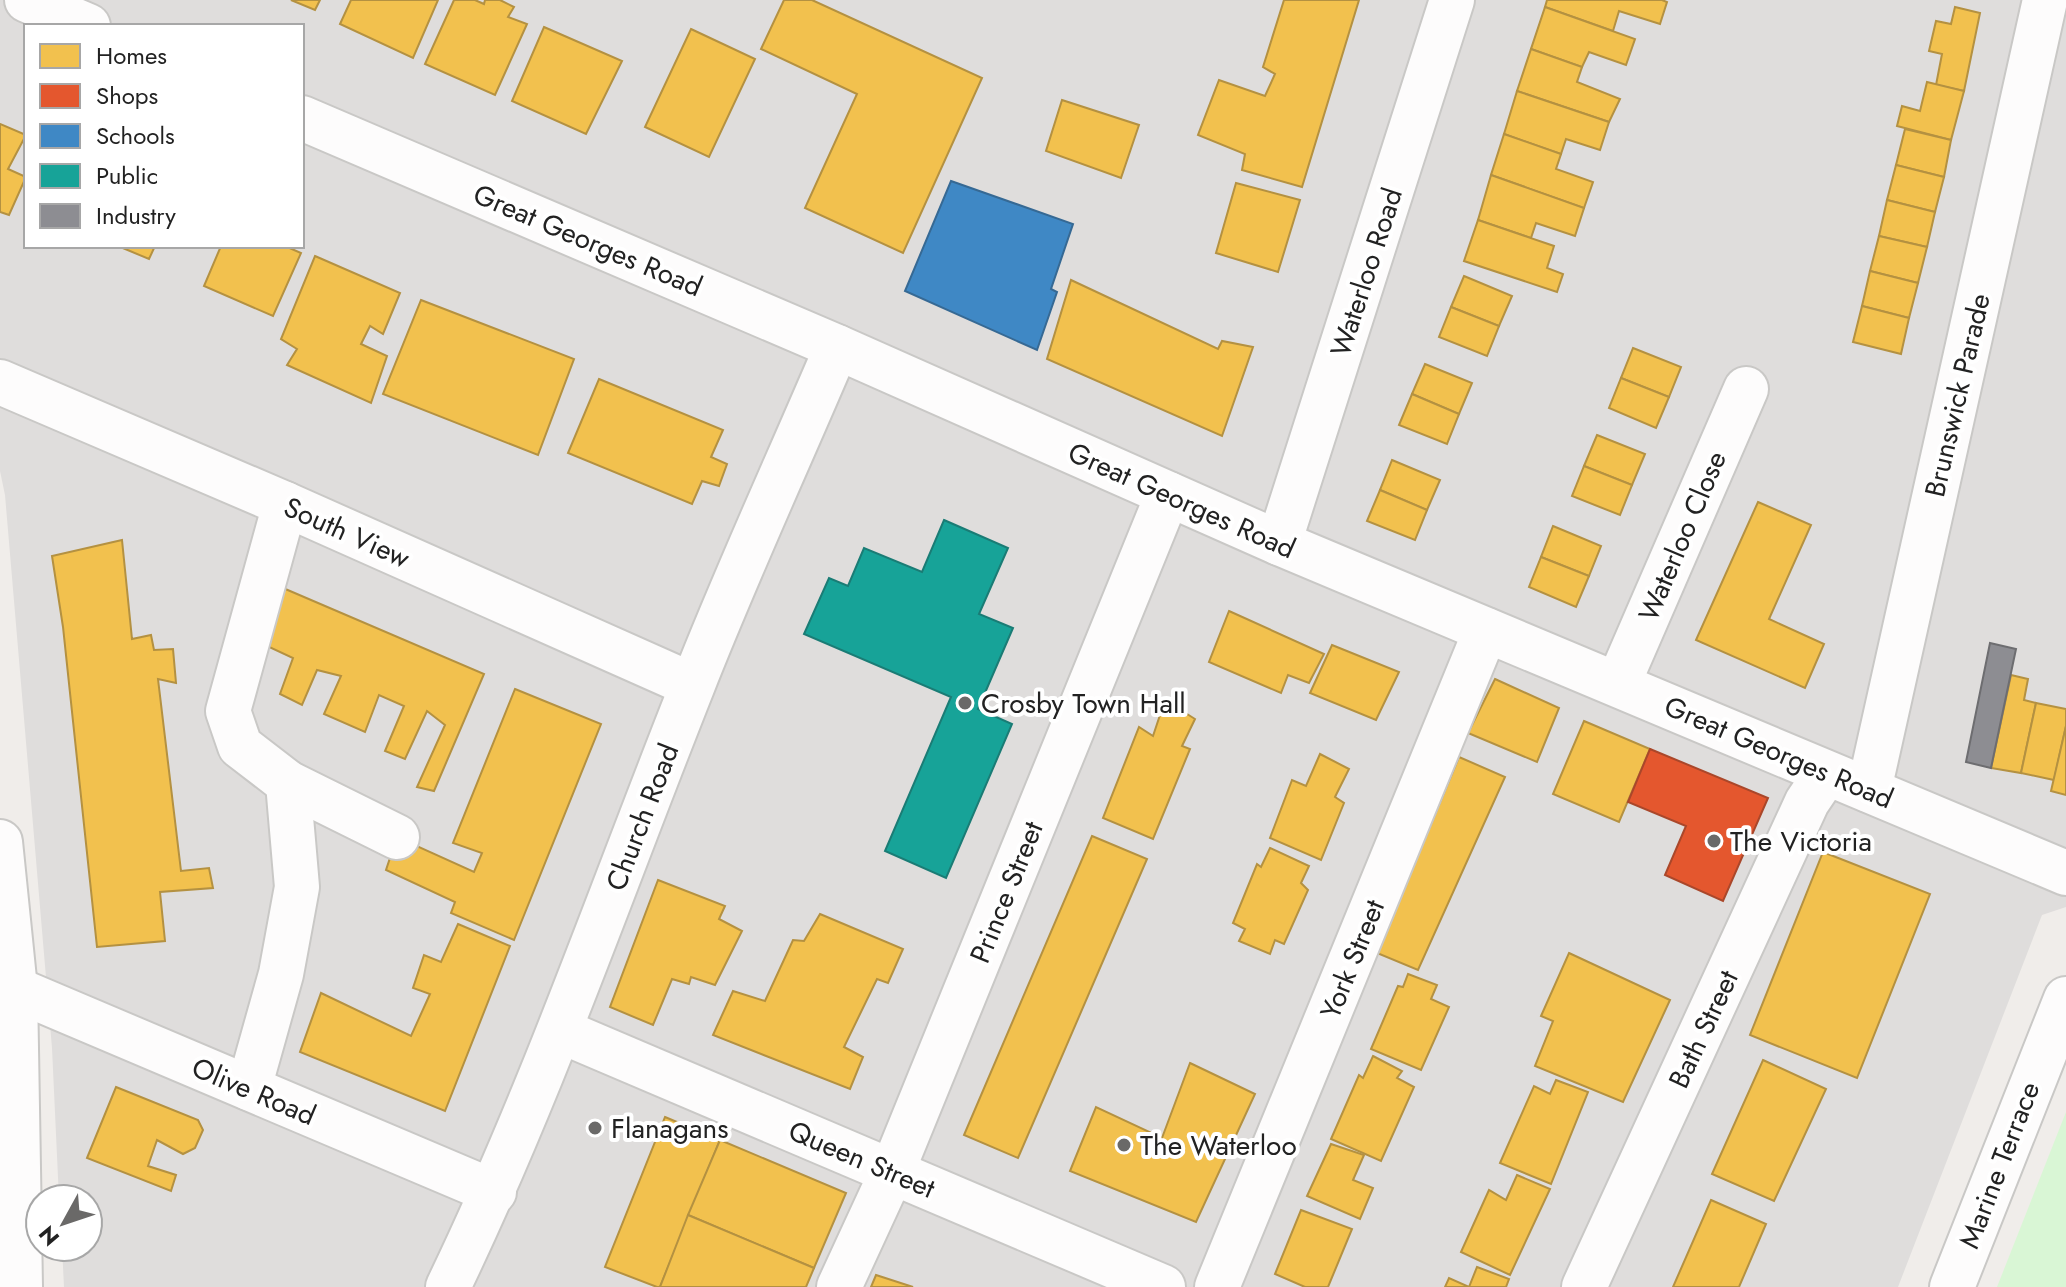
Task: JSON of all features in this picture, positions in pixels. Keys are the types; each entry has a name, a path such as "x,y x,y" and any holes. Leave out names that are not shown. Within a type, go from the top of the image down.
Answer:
{"street":[{"path":"27,0 83,24"},
{"name":"Waterloo Road","path":"1279,543 1452,0"},
{"name":"Brunswick Parade","path":"1869,790 2045,0"},
{"name":"Great Georges Road","path":"304,119 837,347 1279,543 2066,873"},
{"name":"Church Road","path":"448,1287 494,1192 561,1031 692,685 837,347"},
{"name":"South View","path":"0,382 285,504 692,685"},
{"name":"Waterloo Close","path":"1618,684 1746,389"},
{"name":"Prince Street","path":"839,1287 892,1172 1168,494"},
{"path":"285,504 228,711 240,746 288,783 397,837"},
{"name":"York Street","path":"1217,1287 1486,630"},
{"name":"Bath Street","path":"1584,1287 1807,802 1826,774"},
{"path":"249,1088 281,974 297,887 288,783"},
{"path":"0,842 15,989 20,1287"},
{"name":"Olive Road","path":"15,989 494,1192"},
{"name":"Marine Terrace","path":"1952,1287 2066,999"},
{"name":"Queen Street","path":"561,1031 1163,1287"}],"shaded area":[{"path":"0,0 2066,0 2066,907 2042,915 1898,1287 64,1287 63,1263 104,1263 104,1183 58,1183 52,1048 5,495 0,471"}],"green space":[{"path":"2066,1112 2066,1287 1997,1287"}],"building: Homes":[{"path":"291,0 320,0 315,10"},
{"path":"351,0 438,0 413,58 340,24"},
{"path":"454,0 475,0 484,4 485,0 500,0 514,7 508,17 527,24 495,95 425,64"},
{"path":"784,0 812,0 982,78 903,253 805,208 857,94 761,49"},
{"path":"1284,0 1359,0 1302,187 1242,170 1245,154 1198,135 1219,80 1265,96 1275,74 1263,67"},
{"path":"1547,0 1667,2 1660,24 1619,11 1613,31 1545,7"},
{"path":"1545,7 1635,39 1626,65 1589,52 1582,67 1531,49"},
{"path":"1955,7 1980,13 1964,91 1936,85 1942,54 1929,51 1936,21 1951,24"},
{"path":"544,27 622,61 586,134 512,101"},
{"path":"691,29 755,59 709,157 645,127"},
{"path":"1531,49 1582,67 1577,82 1620,99 1609,122 1517,91"},
{"path":"1927,82 1964,91 1951,140 1897,126 1902,106 1920,111"},
{"path":"1517,91 1609,122 1600,150 1566,139 1561,154 1504,134"},
{"path":"1062,100 1139,125 1121,178 1046,151"},
{"path":"0,124 24,134 8,169 24,176 24,181 9,215 0,212"},
{"path":"1905,129 1951,140 1944,177 1896,165"},
{"path":"1504,134 1561,154 1556,169 1593,182 1584,208 1491,175"},
{"path":"1896,165 1944,177 1935,212 1887,200"},
{"path":"1491,175 1584,208 1575,236 1536,223 1531,238 1478,220"},
{"path":"1236,183 1300,200 1278,272 1216,253"},
{"path":"1887,200 1935,212 1927,247 1879,236"},
{"path":"1478,220 1554,246 1547,268 1563,274 1557,292 1464,261"},
{"path":"1879,236 1927,247 1918,283 1870,271"},
{"path":"123,248 154,248 149,259"},
{"path":"220,248 290,248 301,253 273,316 204,286"},
{"path":"315,256 400,293 383,334 370,326 361,344 387,356 371,403 287,365 297,349 281,339"},
{"path":"1870,271 1918,283 1909,318 1862,306"},
{"path":"1464,276 1512,296 1499,326 1451,307"},
{"path":"1071,280 1218,349 1222,341 1253,347 1222,436 1047,359"},
{"path":"421,300 574,359 538,455 383,394"},
{"path":"1862,306 1909,318 1901,354 1853,342"},
{"path":"1451,307 1499,326 1487,356 1439,337"},
{"path":"1633,348 1681,367 1669,397 1621,378"},
{"path":"1425,364 1472,383 1459,414 1412,394"},
{"path":"1621,378 1669,397 1656,428 1609,408"},
{"path":"599,379 723,430 711,457 727,464 719,486 702,481 692,504 568,453"},
{"path":"1412,394 1459,414 1447,444 1399,425"},
{"path":"1597,435 1645,454 1632,485 1584,466"},
{"path":"1392,460 1440,480 1427,510 1380,490"},
{"path":"1584,466 1632,485 1620,515 1572,496"},
{"path":"1380,490 1427,510 1415,540 1367,521"},
{"path":"1758,502 1811,525 1769,619 1824,644 1805,688 1696,640"},
{"path":"1553,526 1601,546 1589,576 1541,557"},
{"path":"122,540 132,639 151,635 154,650 173,649 176,683 158,679 181,871 209,868 213,888 160,892 165,941 97,947 63,627 52,556"},
{"path":"1541,557 1589,576 1576,607 1529,587"},
{"path":"269,582 484,674 434,791 417,787 445,725 427,711 405,759 385,751 404,706 379,695 365,732 324,714 341,676 317,670 302,705 280,694 293,658 252,639"},
{"path":"1229,611 1324,654 1309,683 1288,675 1281,693 1209,662"},
{"path":"1332,645 1399,672 1376,720 1310,693"},
{"path":"2011,675 2028,679 2024,700 2036,703 2021,773 1991,768"},
{"path":"1495,679 1559,708 1537,762 1468,733"},
{"path":"515,689 601,724 514,940 451,913 455,902 386,870 397,837 474,872 482,853 453,843"},
{"path":"1165,700 1195,719 1182,746 1190,749 1153,839 1103,818 1139,727 1153,736"},
{"path":"2036,703 2066,709 2066,726 2054,780 2021,773"},
{"path":"1584,721 1650,749 1619,822 1553,794"},
{"path":"2066,726 2066,795 2051,791"},
{"path":"1320,754 1349,769 1335,797 1344,803 1321,860 1270,838 1292,780 1306,786"},
{"path":"1459,757 1505,777 1418,970 1377,953"},
{"path":"1092,836 1147,859 1018,1158 964,1135"},
{"path":"1270,848 1309,866 1301,883 1308,890 1284,944 1275,940 1270,954 1239,941 1245,929 1233,923 1257,864 1261,867"},
{"path":"1823,852 1930,894 1857,1078 1750,1035"},
{"path":"658,880 725,906 719,919 742,931 715,985 691,977 689,984 672,979 653,1025 610,1007"},
{"path":"820,914 903,949 888,983 877,979 844,1047 863,1057 850,1089 713,1035 733,991 765,1001 793,940 804,941"},
{"path":"458,924 510,946 445,1111 300,1052 321,993 411,1036 430,994 413,988 424,955 441,962"},
{"path":"1569,953 1670,1000 1623,1102 1535,1066 1553,1021 1541,1016"},
{"path":"1408,974 1437,985 1431,999 1449,1007 1421,1070 1371,1049 1398,986 1403,987"},
{"path":"1373,1056 1402,1071 1397,1078 1414,1087 1381,1161 1331,1139 1359,1075 1363,1078"},
{"path":"1763,1060 1826,1089 1774,1201 1712,1174"},
{"path":"1190,1063 1255,1094 1196,1222 1070,1171 1096,1107 1162,1138"},
{"path":"1556,1080 1588,1092 1551,1184 1500,1163 1534,1086 1550,1094"},
{"path":"116,1087 198,1120 203,1130 195,1148 183,1154 157,1140 148,1166 176,1175 171,1191 87,1158"},
{"path":"665,1117 720,1140 660,1287 657,1287 605,1267"},
{"path":"720,1140 846,1193 814,1268 688,1215"},
{"path":"1331,1144 1364,1155 1353,1180 1373,1188 1360,1219 1307,1196"},
{"path":"1517,1175 1550,1189 1510,1275 1461,1252 1489,1190 1506,1200"},
{"path":"1711,1200 1766,1224 1739,1287 1673,1287"},
{"path":"1301,1210 1352,1229 1328,1287 1305,1287 1275,1274"},
{"path":"688,1215 814,1268 806,1287 660,1287"},
{"path":"1477,1267 1509,1279 1506,1287 1469,1287"},
{"path":"876,1275 913,1287 871,1287"},
{"path":"1449,1278 1469,1287 1445,1287"}],"building: Shops":[{"path":"1650,749 1768,798 1723,901 1665,875 1686,826 1628,802"}],"building: Schools":[{"path":"951,181 1073,224 1051,289 1057,292 1037,350 905,291"}],"building: Public":[{"name":"Crosby Town Hall","path":"944,520 1008,548 979,614 1013,628 978,709 1012,724 946,878 885,851 951,697 804,634 829,578 848,586 864,548 922,572"}],"building: Industry":[{"path":"1990,643 2016,649 1991,768 1966,762"}],"place":[{"name":"Crosby Town Hall","path":"965,703"},
{"name":"The Victoria","path":"1714,841"},
{"name":"Flanagans","path":"595,1128"},
{"name":"The Waterloo","path":"1124,1145"}]}
